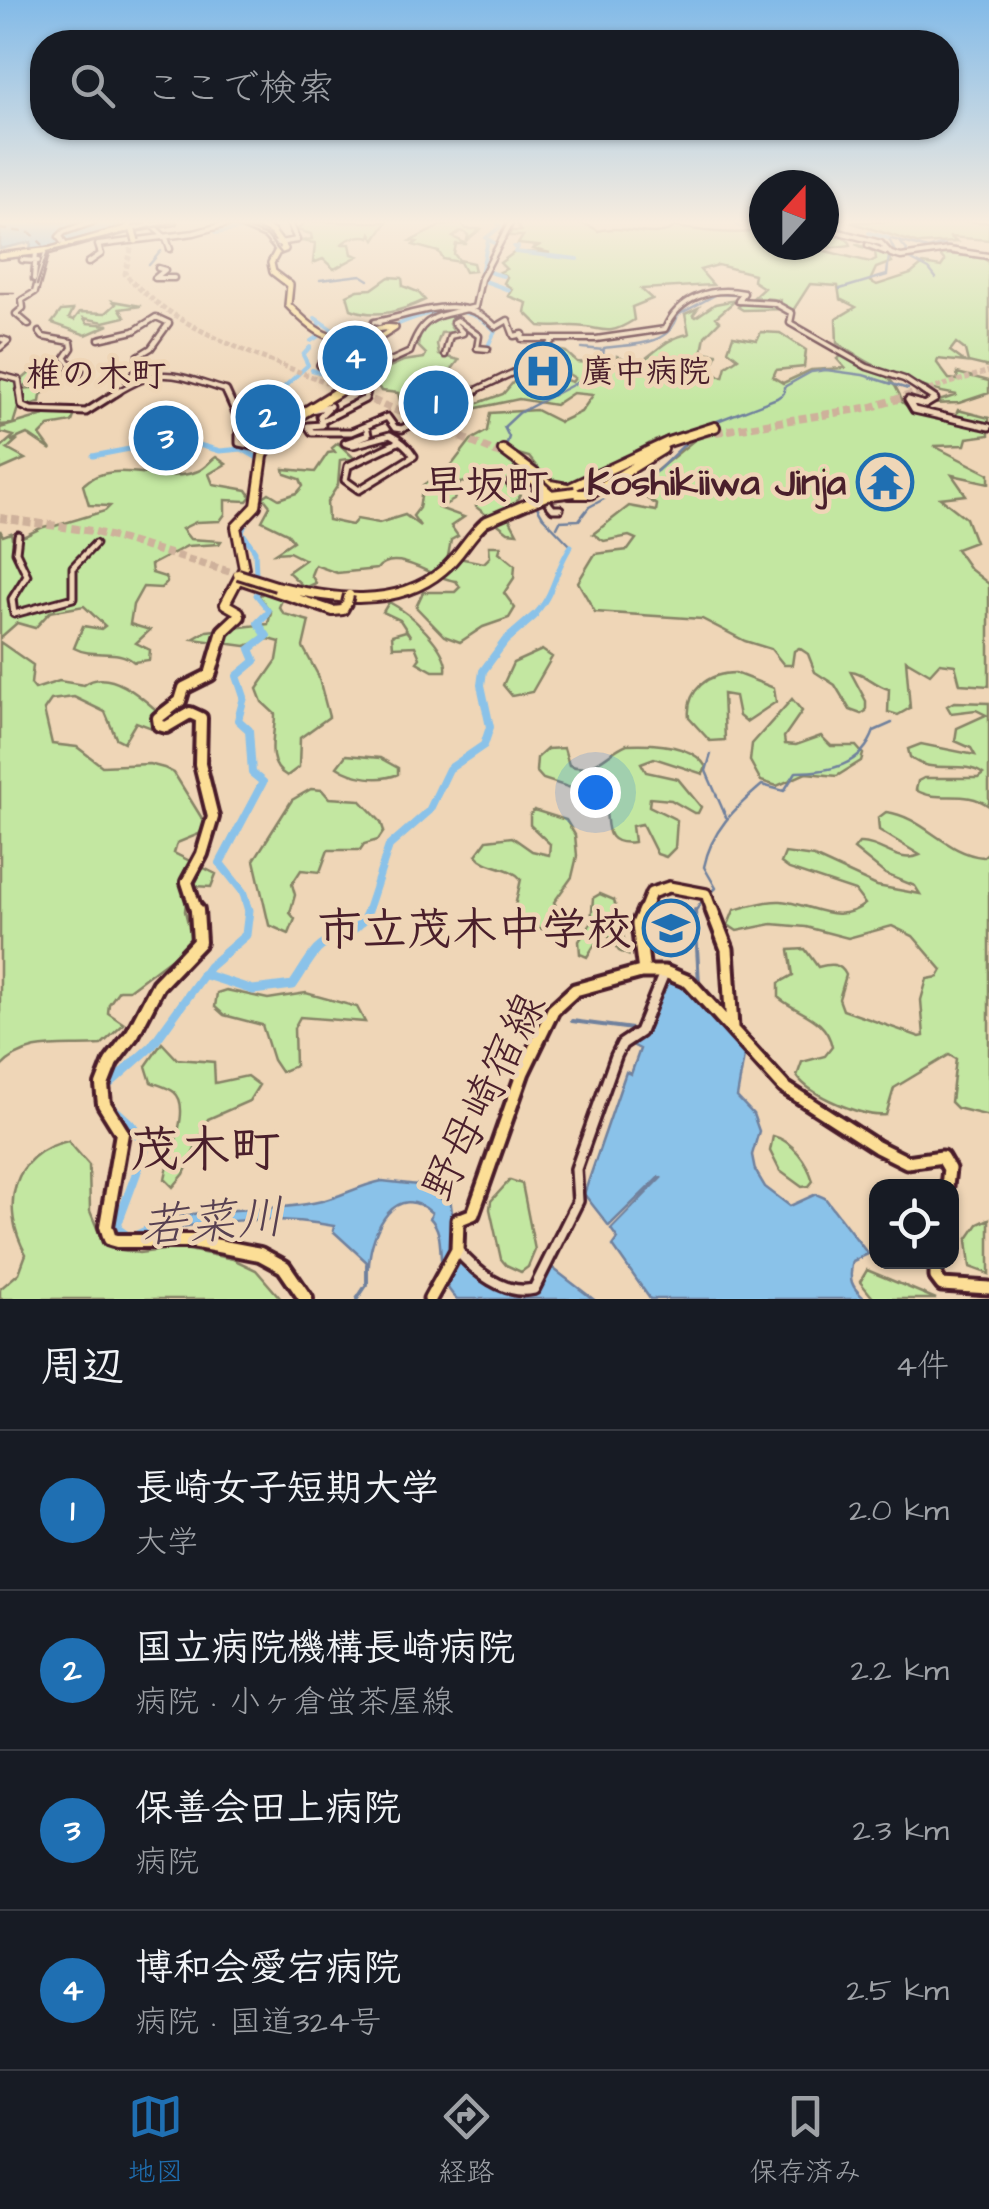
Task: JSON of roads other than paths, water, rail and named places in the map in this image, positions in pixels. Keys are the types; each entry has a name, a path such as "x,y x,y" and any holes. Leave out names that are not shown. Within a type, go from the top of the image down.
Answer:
{"highway":[{"path":"287,283 290,285 287,302 320,334 353,340 379,328 396,326"},
{"path":"306,1299 283,1266 236,1248 170,1240 110,1239 106,1226 122,1133 104,1104 102,1085 111,1062 133,1033 158,985 199,942 197,904 187,882 202,854 213,817 200,764 200,717 190,713 166,727 159,725 158,718 181,700 184,688 212,672 223,632 240,615 225,604 244,568 236,527 256,506 263,448 268,437 345,386 338,374 320,365 324,355 355,353 396,326"},
{"path":"602,475 559,488 530,471 505,454 520,460 530,471 551,495 575,492 678,438 715,427"},
{"path":"238,576 354,603 402,595 442,571 468,536 485,522 704,434"},
{"path":"548,495 590,494 663,449"},
{"path":"530,471 548,495"},
{"path":"299,593 360,598 410,588 442,571"},
{"path":"238,576 344,603 336,608 316,602"},
{"path":"299,593 331,611 347,602"}],"main road":[{"path":"644,972 638,924 651,893 669,887 708,896 727,949 732,1028"},
{"name":"野母崎宿線","path":"430,1299 457,1250 458,1220 473,1214 523,1072 553,1010 575,990 644,972 665,972 699,990 784,1087 892,1156 907,1162 933,1155 942,1157 949,1168 948,1179"},
{"path":"936,1269 942,1285 989,1288"}],"street":[{"path":"29,325 16,314 23,308 22,300 35,293 37,283"},
{"path":"240,430 322,420 365,399 367,392 358,380 360,374 410,352 417,329 424,321 472,308 477,303 480,283"},
{"path":"396,326 374,322 397,320 439,305 472,308 490,317 496,327 508,320 515,337 522,334 522,339 662,331 682,304 728,289 744,293 739,302 756,300 787,307 792,312 790,323 867,367 904,379 935,400 926,406 908,400 914,410 943,413 960,422 989,426"},
{"path":"99,339 134,332 155,317 169,322 152,348 138,356 138,368 127,380 132,383"},
{"path":"445,355 450,336 463,333 453,322 456,320 479,336 477,348 488,349"},
{"path":"39,332 44,337 72,343 65,358 72,365 70,374 79,374 81,370"},
{"path":"0,348 8,342 2,339"},
{"path":"310,409 330,406 322,426 308,426 312,432 337,436 367,430 387,416 395,428 405,428 452,400 494,384 534,362 553,340"},
{"path":"0,375 19,380 28,409 86,412 145,375 163,373 220,388 231,400 240,444 263,448"},
{"path":"367,430 367,435 345,443 353,446 383,435 400,441 414,453 412,460 361,490 348,483 345,472 350,464 400,441"},
{"path":"510,483 529,479 553,508 560,509 548,495"},
{"path":"18,536 16,552 27,575 14,587 14,614 73,598 74,567 94,544"},
{"path":"457,1250 512,1294 524,1295 534,1289 578,1201 576,1170 616,1056 622,1044 642,1028 665,972"}],"water":[{"path":"677,977 745,1051 737,1097 753,1114 759,1131 752,1155 755,1170 765,1187 790,1206 816,1194 825,1198 868,1254 853,1261 851,1273 854,1286 865,1299 650,1299 613,1246 618,1239 611,1229 661,1178 609,1226 584,1194 626,1072 631,1074 640,1049 634,1046 665,978"},
{"path":"382,1181 418,1185 445,1202 450,1197 458,1259 518,1299 457,1299 444,1279 432,1213 419,1204 407,1202 388,1213 375,1237 369,1264 333,1231 334,1226 310,1222 238,1221 143,1234 143,1229 186,1215 300,1205"},
{"path":"550,1266 593,1299 521,1299 536,1291"}],"waterway":[{"path":"489,283 509,290"},
{"path":"840,289 861,283"},
{"path":"604,350 658,338 667,333 678,315 717,294 734,295"},
{"path":"390,328 431,313 458,311 484,321 495,331 487,348"},
{"path":"315,318 334,331 378,328"},
{"path":"311,341 323,333 318,329 319,322"},
{"path":"330,329 342,335"},
{"path":"282,389 308,365 303,355 310,347"},
{"path":"582,348 604,350"},
{"path":"516,455 506,446 509,437 504,427 519,413 601,370 604,350"},
{"path":"312,370 332,376 337,383 335,391"},
{"path":"707,425 777,398 784,393 784,387 811,372 863,375 908,389"},
{"path":"557,527 560,521 579,520 589,507 657,471 688,441"},
{"path":"93,456 140,447 199,445 220,451 242,449 258,458 256,488"},
{"path":"523,483 543,517 571,546"},
{"path":"254,505 257,511 247,519 242,532 255,551 256,574 262,582 256,595 269,611 263,618"},
{"name":"若菜川","path":"531,618 545,601 571,546"},
{"name":"若菜川","path":"368,910 389,846 429,811 449,769 484,745 490,727 481,685 483,671 505,641 534,616"},
{"path":"249,912 243,892 220,863 263,782 252,773 249,730 238,720 244,697 237,676 255,661 250,649 267,636 258,623 263,618"},
{"path":"709,895 716,888 704,867 707,854 718,831 743,802 762,785 784,791 796,772 843,765 861,752 874,731 892,723"},
{"path":"711,754 706,771 726,817"},
{"path":"695,911 703,900"},
{"name":"若菜川","path":"204,974 253,990 293,985 323,944 353,930 368,910"},
{"path":"695,911 699,984"},
{"path":"204,974 246,935 249,912"},
{"name":"若菜川","path":"107,1086 152,1046 204,974"},
{"path":"572,1021 640,1030"},
{"name":"若菜川","path":"112,1107 135,1128 145,1150 116,1228 130,1238 148,1230"},
{"path":"357,1299 367,1284 367,1264"}],"tunnel":[{"path":"134,283 203,331 356,394"},
{"path":"915,394 989,371"},
{"path":"350,391 503,455"},
{"path":"704,434 872,407 923,391"},
{"path":"0,518 92,531 231,572"}],"railway":[{"path":"0,293 14,293"}],"place":[{"name":"博和会愛宕病院","path":"355,358"},
{"name":"廣中病院","path":"543,371"},
{"name":"長崎女子短期大学","path":"436,403"},
{"name":"国立病院機構長崎病院","path":"268,417"},
{"name":"保善会田上病院","path":"166,438"},
{"name":"Koshikiiwa Jinja","path":"885,482"},
{"name":"市立茂木中学校","path":"671,928"}],"district":[{"name":"椎の木町","path":"96,374"},
{"name":"早坂町","path":"486,484"},
{"name":"茂木町","path":"205,1148"}]}
